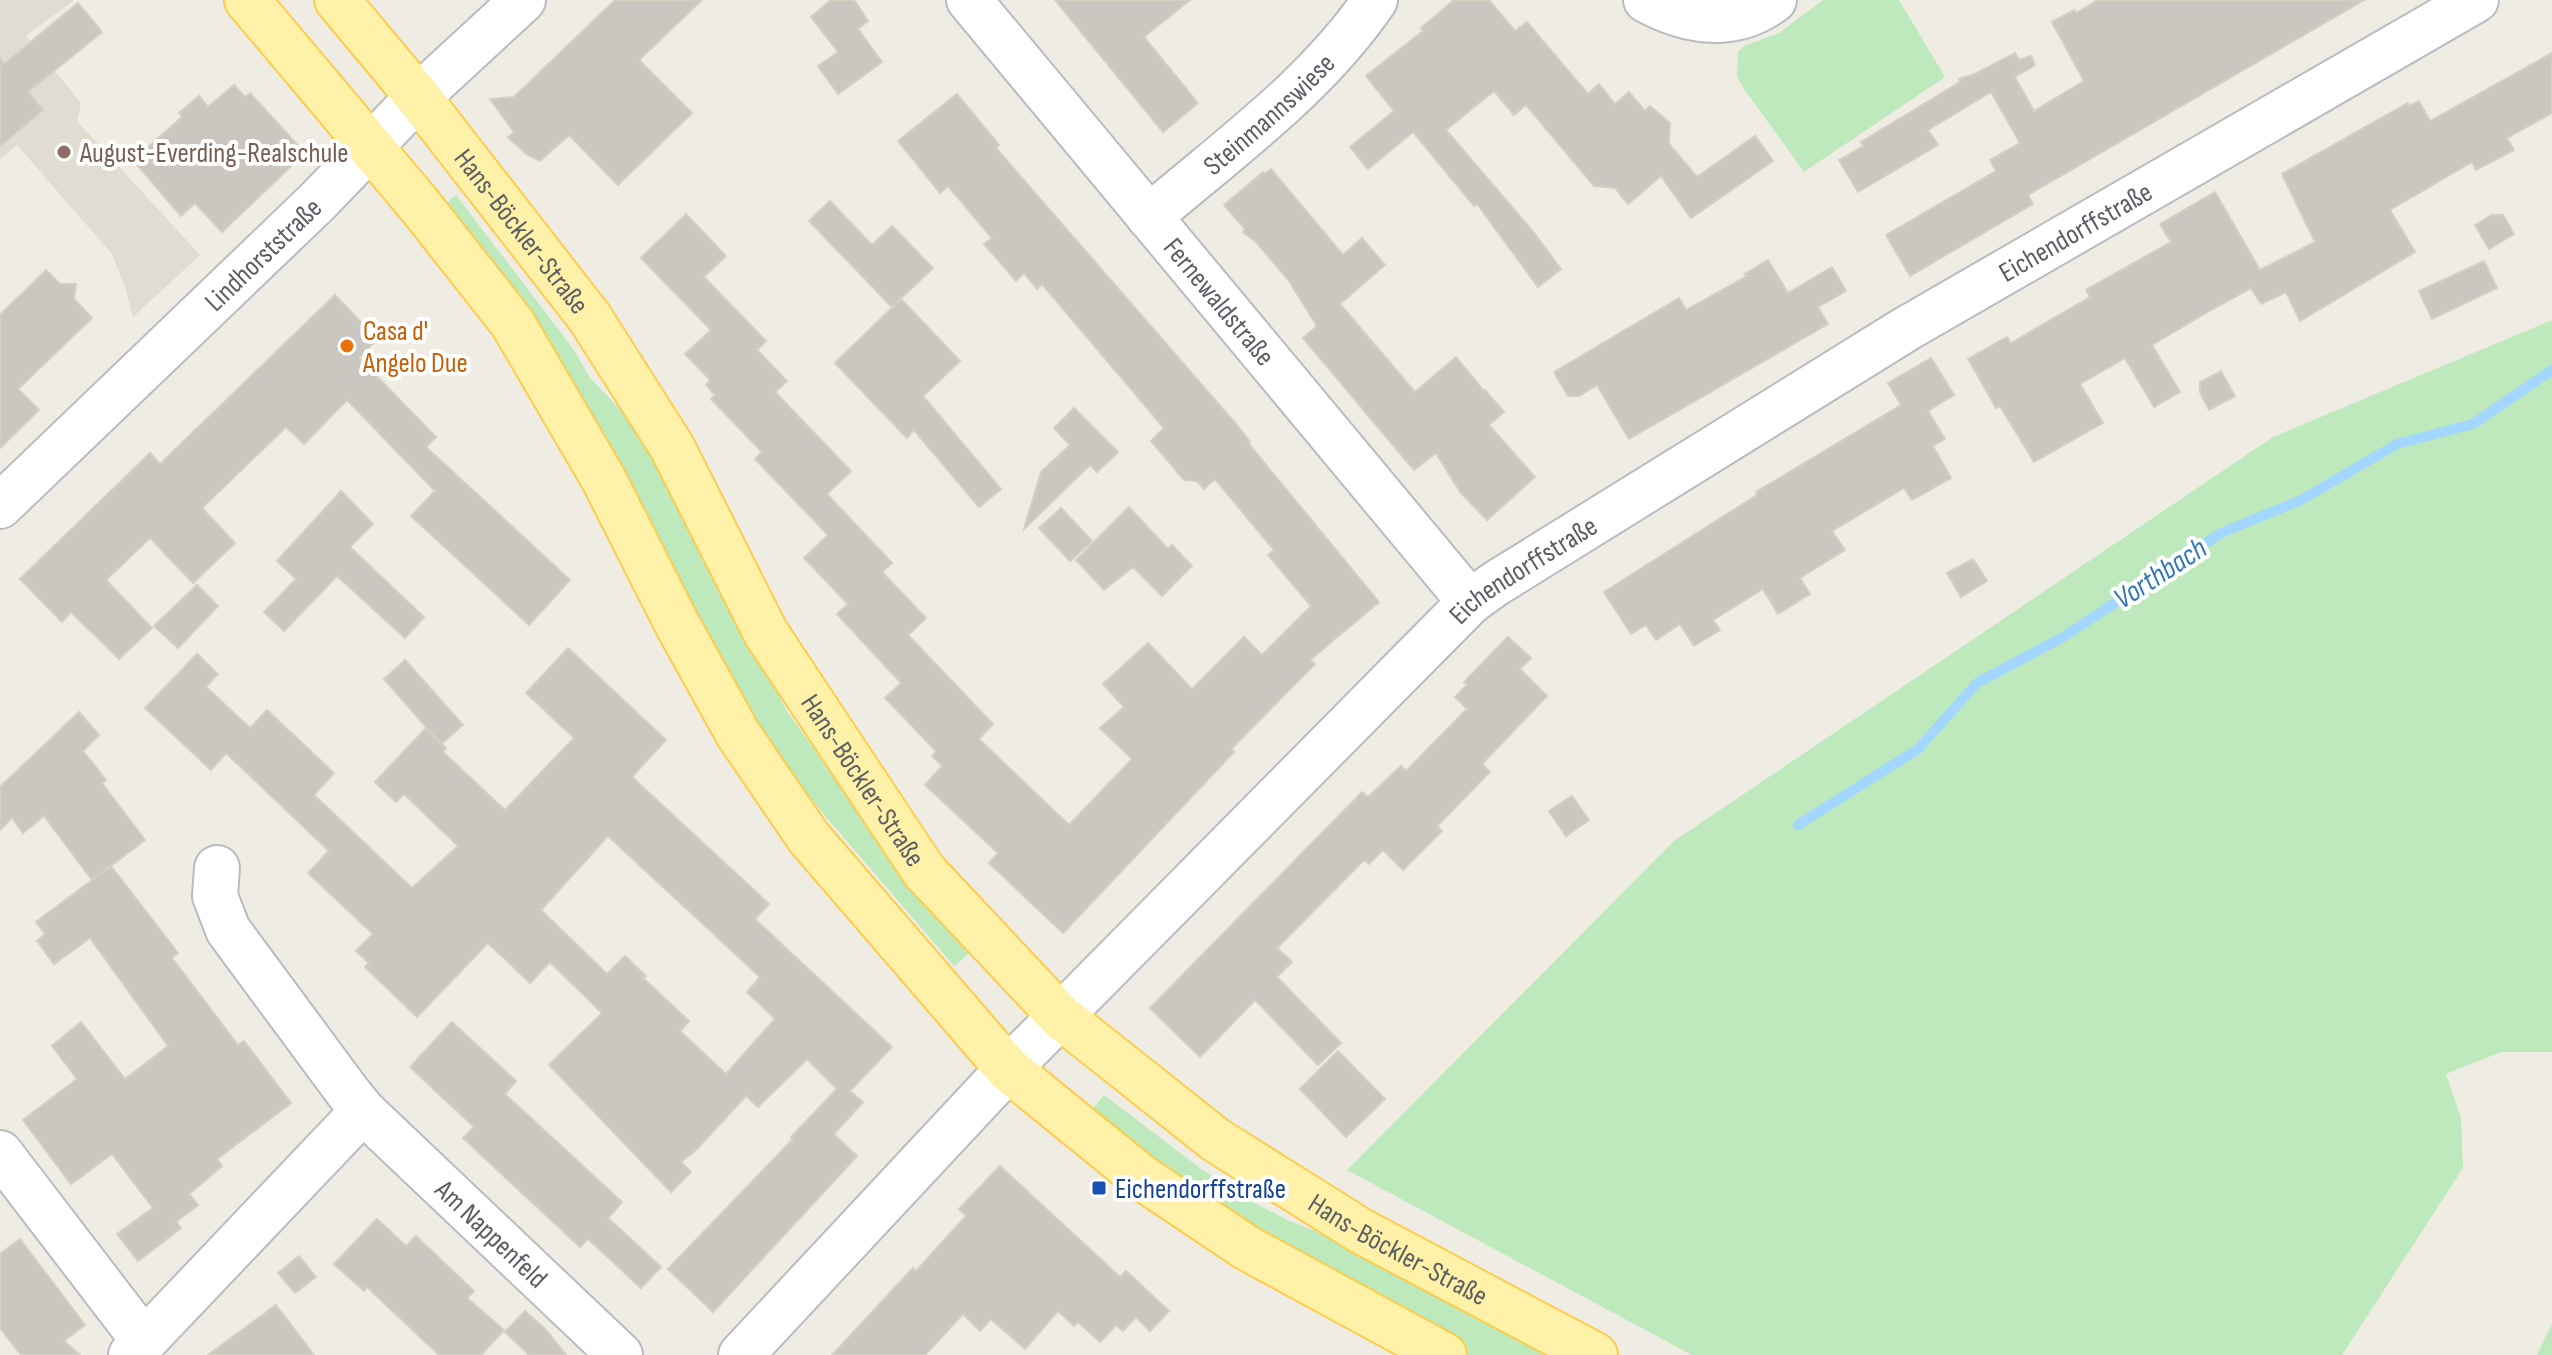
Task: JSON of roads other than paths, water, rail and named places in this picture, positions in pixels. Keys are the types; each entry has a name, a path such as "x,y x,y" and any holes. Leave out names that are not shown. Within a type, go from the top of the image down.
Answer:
{"main road":[{"path":"247,0 513,324 604,480 677,624 738,734 809,838 1008,1069 1141,1177 1247,1248 1444,1355"},
{"name":"Hans-Böckler-Straße","path":"337,0 418,97 598,330 672,447 766,633 924,871 1061,1017 1216,1140 1361,1231 1595,1355"}],"street":[{"name":"Lindhorststraße","path":"0,506 371,148 418,97 523,0"},
{"name":"Fernewaldstraße","path":"969,0 1470,602"},
{"name":"Steinmannswiese","path":"1149,217 1290,97 1360,22 1375,0"},
{"path":"1646,0 1668,12 1703,22 1757,12 1774,0"},
{"name":"Eichendorffstraße","path":"741,1355 1008,1069 1470,602 1906,329 2476,0"},
{"name":"Am Nappenfeld","path":"217,868 215,896 228,930 363,1111 620,1355"},
{"path":"0,1153 138,1348 363,1111"}],"waterway":[{"name":"Vorthbach","path":"1798,825 1918,749 1977,683 2063,637 2221,533 2301,500 2397,444 2473,424 2552,370"}],"place":[{"name":"August-Everding-Realschule","path":"64,152"},
{"name":"Casa d' Angelo Due","path":"347,346"},
{"name":"Eichendorffstraße","path":"1099,1188"}]}
